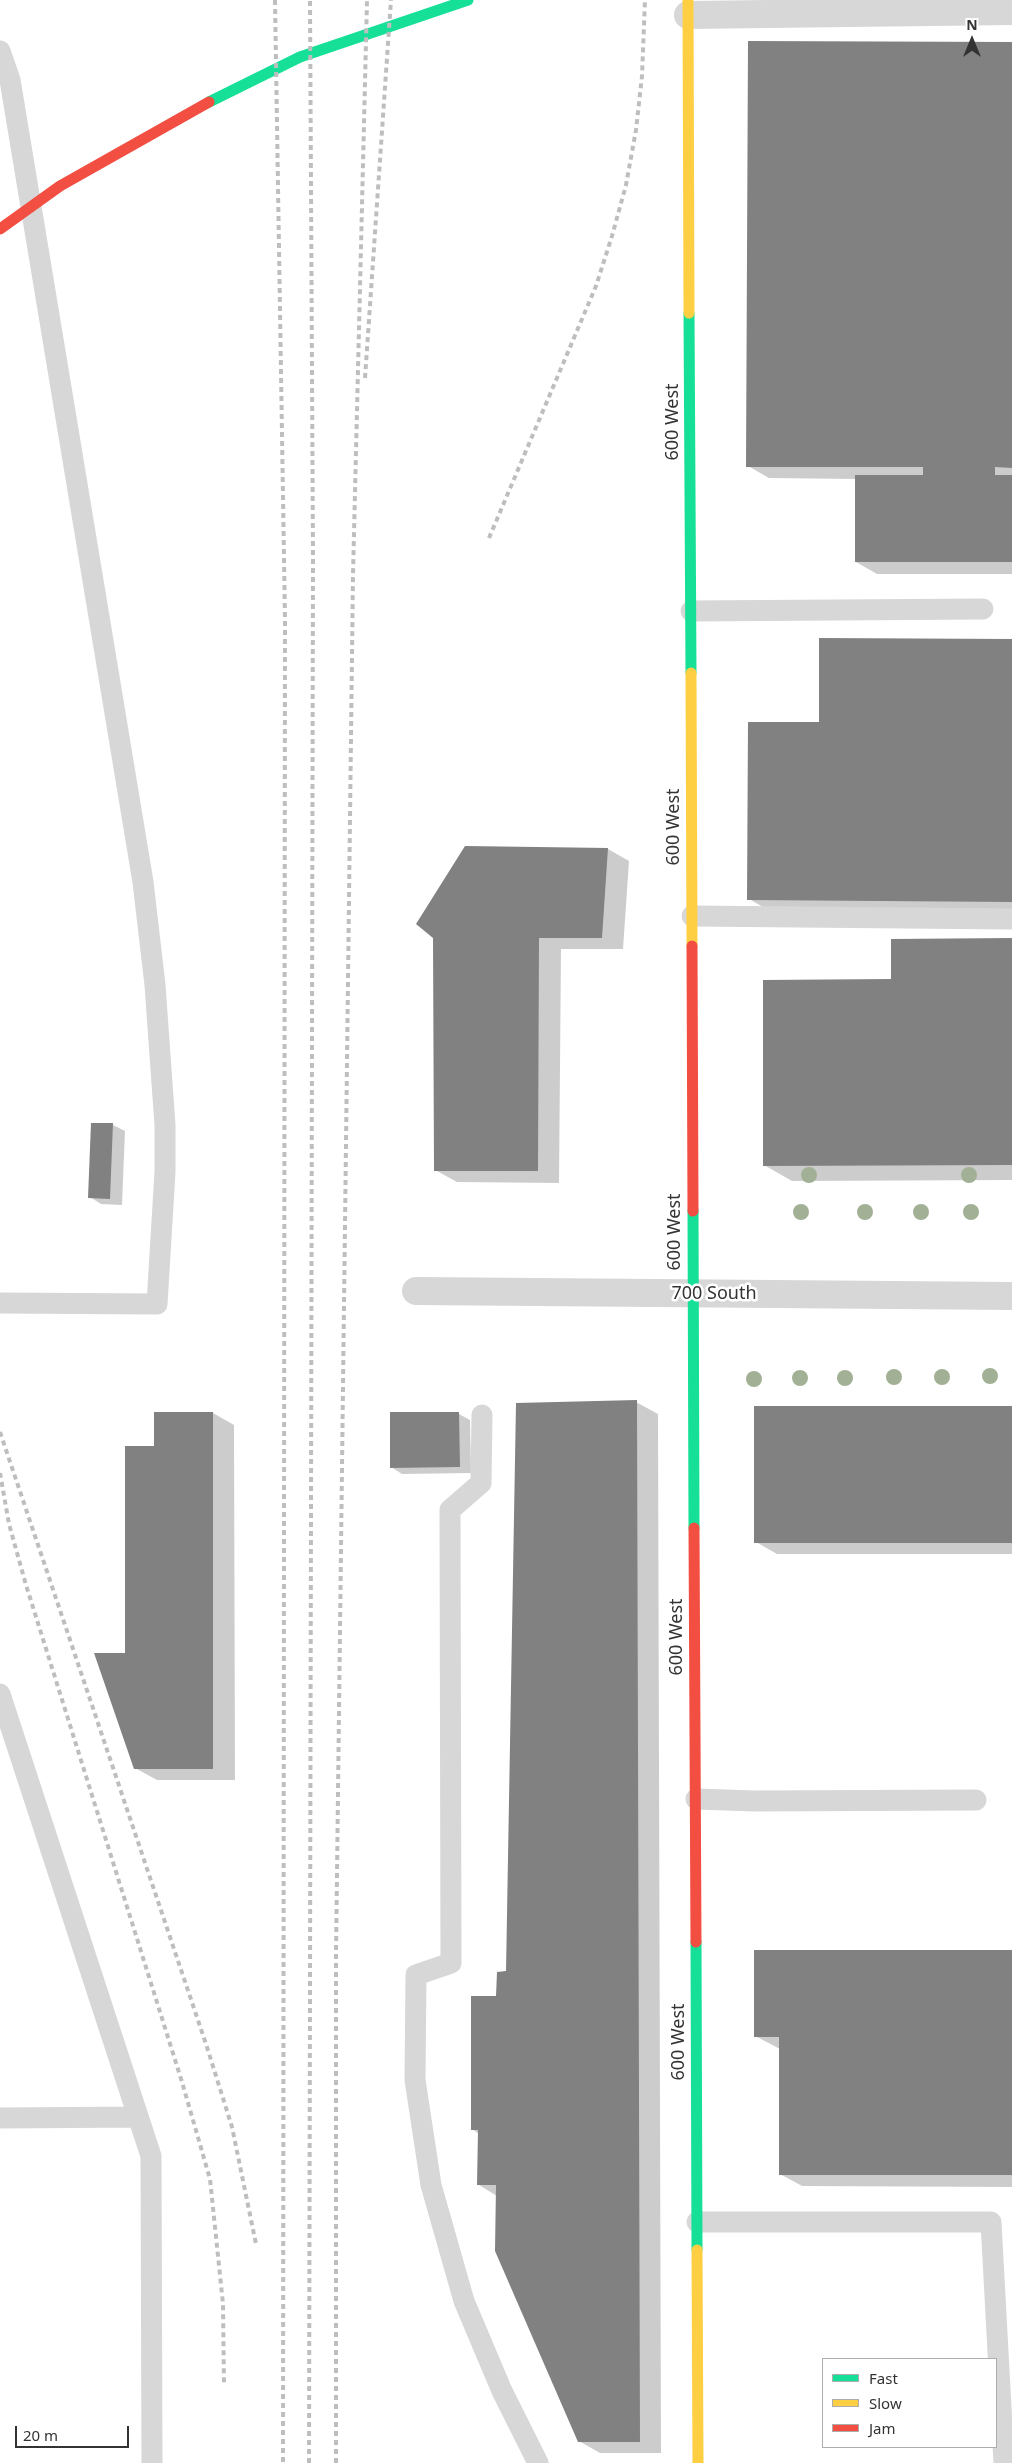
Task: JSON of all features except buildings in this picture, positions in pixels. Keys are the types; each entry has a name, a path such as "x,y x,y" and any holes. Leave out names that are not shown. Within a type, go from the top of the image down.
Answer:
{"main road":[{"path":"0,228 60,186 211,101 300,57 468,0"},
{"name":"600 West","path":"688,7 698,2463"}],"street":[{"path":"688,7 1012,11"},
{"name":"700 South","path":"416,1291 1012,1296"}],"lane":[{"path":"0,51 10,80 143,882 156,985 165,1172 157,1304 0,1303"},
{"path":"691,611 983,609"},
{"path":"692,916 1012,919"},
{"path":"482,1415 481,1483 450,1510 451,1963 416,1975 415,2080 431,2186 464,2301 502,2391 538,2463"},
{"path":"0,1694 151,2156 152,2463"},
{"path":"696,1799 755,1801 976,1800"},
{"path":"0,2118 138,2118"},
{"path":"697,2222 991,2222 1004,2463"}],"railway":[{"path":"275,0 285,620 283,2463"},
{"path":"309,2463 313,559 310,0"},
{"path":"336,2463 336,1955 353,575 367,0"},
{"path":"365,378 391,0"},
{"path":"489,538 596,286 612,236 626,185 636,130 642,76 645,0"},
{"path":"0,1432 206,2044 232,2127 256,2244"},
{"path":"0,1473 9,1524 26,1585 182,2082 210,2179 223,2304 224,2386"}],"traffic: fast":[{"path":"209,102 300,57 468,0"},
{"path":"689,313 691,673"},
{"path":"693,1211 694,1528"},
{"path":"696,1942 697,2250"}],"traffic: slow":[{"path":"688,0 689,313"},
{"path":"691,673 692,946"},
{"path":"697,2250 698,2463"}],"traffic: jam":[{"path":"0,229 60,186 209,102"},
{"path":"692,946 693,1211"},
{"path":"694,1528 696,1942"}]}
